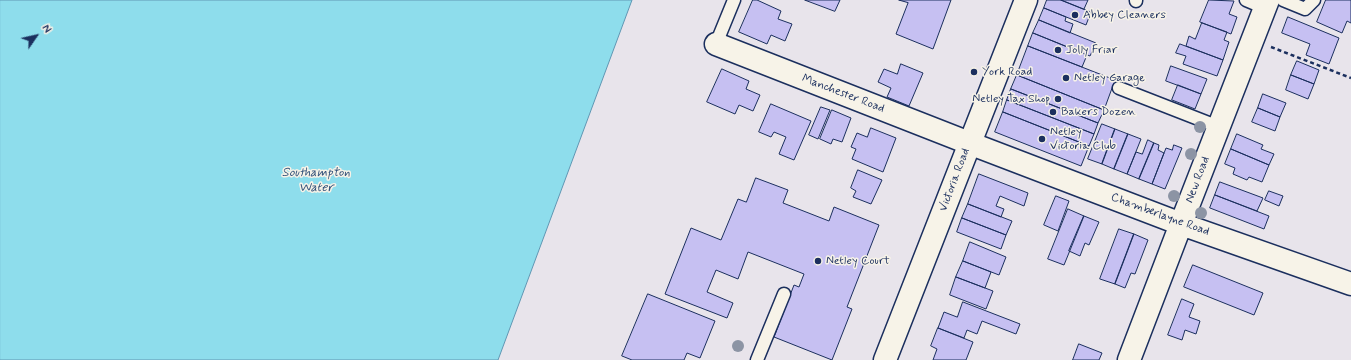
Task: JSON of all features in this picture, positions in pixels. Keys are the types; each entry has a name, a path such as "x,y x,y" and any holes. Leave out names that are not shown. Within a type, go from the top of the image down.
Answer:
{"street":[{"name":"Victoria Road","path":"885,360 1026,0"},
{"name":"New Road","path":"1129,360 1252,40 1265,2"},
{"name":"Manchester Road","path":"716,44 969,143"},
{"name":"Chamberlayne Road","path":"969,143 1181,224 1351,284"}],"lane":[{"path":"716,44 734,0"},
{"path":"1265,2 1306,9 1314,0"},
{"path":"1119,88 1218,126"},
{"path":"757,360 784,294"}],"path":[{"path":"1252,40 1351,78"}],"water":[{"name":"Southampton Water","path":"0,0 632,0 498,360 0,360"}],"building":[{"path":"753,0 757,0 781,11 778,19 792,24 785,41 771,35 767,44 739,32"},
{"path":"805,0 840,0 835,11"},
{"path":"899,0 951,0 933,49 896,34 908,3"},
{"name":"Abbey Cleaners","path":"1047,0 1061,0 1091,12 1086,25 1044,8"},
{"path":"1061,0 1088,0 1084,9"},
{"path":"1209,0 1234,1 1229,14 1237,17 1231,34 1200,22"},
{"path":"1326,0 1351,0 1351,23 1347,21 1342,33 1317,22"},
{"path":"1044,8 1066,17 1065,21 1073,24 1070,33 1039,20"},
{"path":"1288,17 1339,38 1329,64 1306,55 1310,44 1282,33"},
{"path":"1039,20 1096,43 1090,56 1033,33"},
{"path":"1202,23 1227,32 1224,40 1229,42 1223,60 1186,46 1189,36 1195,39"},
{"name":"Jolly Friar","path":"1033,33 1087,55 1082,67 1028,46"},
{"path":"1180,44 1223,60 1217,76 1183,64 1186,56 1176,53"},
{"name":"Netley Garage","path":"1028,46 1115,80 1104,110 1017,75"},
{"path":"1297,61 1319,70 1314,84 1291,75"},
{"path":"901,64 923,73 909,106 887,97 891,88 878,82 884,69 897,74"},
{"path":"1171,66 1207,79 1201,94 1166,81"},
{"path":"722,69 749,81 746,89 760,95 753,111 739,105 735,114 707,102"},
{"name":"Netley Tax Shop","path":"1017,75 1104,110 1098,123 1011,89"},
{"path":"1291,75 1314,84 1308,99 1286,90"},
{"path":"1178,85 1201,94 1195,109 1172,100"},
{"name":"Bakers Dozen","path":"1011,89 1098,123 1094,134 1007,100"},
{"path":"1263,94 1286,103 1280,117 1258,108"},
{"path":"1007,100 1094,134 1089,146 1003,112"},
{"path":"771,104 811,121 794,160 779,154 786,137 774,132 771,137 759,132"},
{"path":"821,107 830,110 818,139 809,135"},
{"path":"1258,108 1280,117 1275,131 1252,122"},
{"path":"832,110 851,118 842,142 833,139 831,144 820,139"},
{"name":"Netley Victoria Club","path":"1003,112 1089,146 1081,166 995,132"},
{"path":"1102,124 1115,129 1102,164 1088,159"},
{"path":"871,128 896,138 883,172 852,159 856,149 851,147 857,133 867,137"},
{"path":"1115,129 1128,134 1114,169 1102,164"},
{"path":"1128,134 1141,139 1127,174 1114,169"},
{"path":"1237,134 1263,145 1261,149 1274,154 1269,165 1231,149"},
{"path":"1148,140 1154,143 1139,179 1127,174 1136,152 1142,154"},
{"path":"1154,143 1159,145 1158,150 1164,153 1152,184 1139,179"},
{"path":"1174,145 1182,148 1165,189 1152,184 1166,148 1172,150"},
{"path":"1231,149 1269,165 1262,182 1249,177 1247,180 1233,174 1235,168 1225,164"},
{"path":"858,170 882,180 871,204 853,197 856,191 851,188"},
{"path":"979,174 1028,193 1024,206 1000,196 996,206 1004,209 1001,217 968,204"},
{"name":"Netley Court","path":"756,178 788,190 783,203 829,221 834,207 879,225 847,307 852,309 832,360 774,337 794,285 799,287 804,274 748,252 738,279 716,270 707,292 733,303 727,318 665,294 691,228 721,240 738,199 746,202"},
{"path":"1220,182 1263,198 1257,211 1215,195"},
{"path":"1269,191 1283,196 1279,206 1265,200"},
{"path":"1215,195 1269,216 1264,229 1210,208"},
{"path":"1056,196 1069,201 1058,231 1044,225"},
{"path":"968,204 1012,221 1006,235 962,218"},
{"path":"1068,209 1084,216 1064,265 1048,259"},
{"path":"1084,216 1099,222 1089,245 1085,243 1080,256 1069,251"},
{"path":"962,218 1006,235 1001,249 957,232"},
{"path":"1119,229 1134,234 1115,284 1100,279"},
{"path":"1134,234 1148,240 1135,274 1131,273 1125,288 1115,284"},
{"path":"970,242 1006,257 999,275 963,261"},
{"path":"963,261 991,272 985,288 956,277"},
{"path":"1193,265 1263,293 1254,315 1184,287"},
{"path":"956,277 993,291 986,309 950,295"},
{"path":"648,294 715,321 700,358 687,353 684,360 632,360 622,356"},
{"path":"1182,299 1194,304 1189,317 1200,321 1196,334 1185,330 1182,340 1168,335"},
{"path":"963,302 1020,324 1016,334 982,321 977,334 967,330 964,338 938,328 944,312 957,317"},
{"path":"938,328 973,342 966,360 933,360 937,349 931,346"},
{"path":"1079,344 1102,353 1099,360 1073,360"}],"place":[{"name":"Abbey Cleaners","path":"1075,15"},
{"name":"Jolly Friar","path":"1058,50"},
{"name":"York Road","path":"974,72"},
{"name":"Netley Garage","path":"1066,78"},
{"name":"Netley Tax Shop","path":"1058,99"},
{"name":"Bakers Dozen","path":"1053,112"},
{"name":"Netley Victoria Club","path":"1042,139"},
{"name":"Netley Court","path":"818,261"}]}
